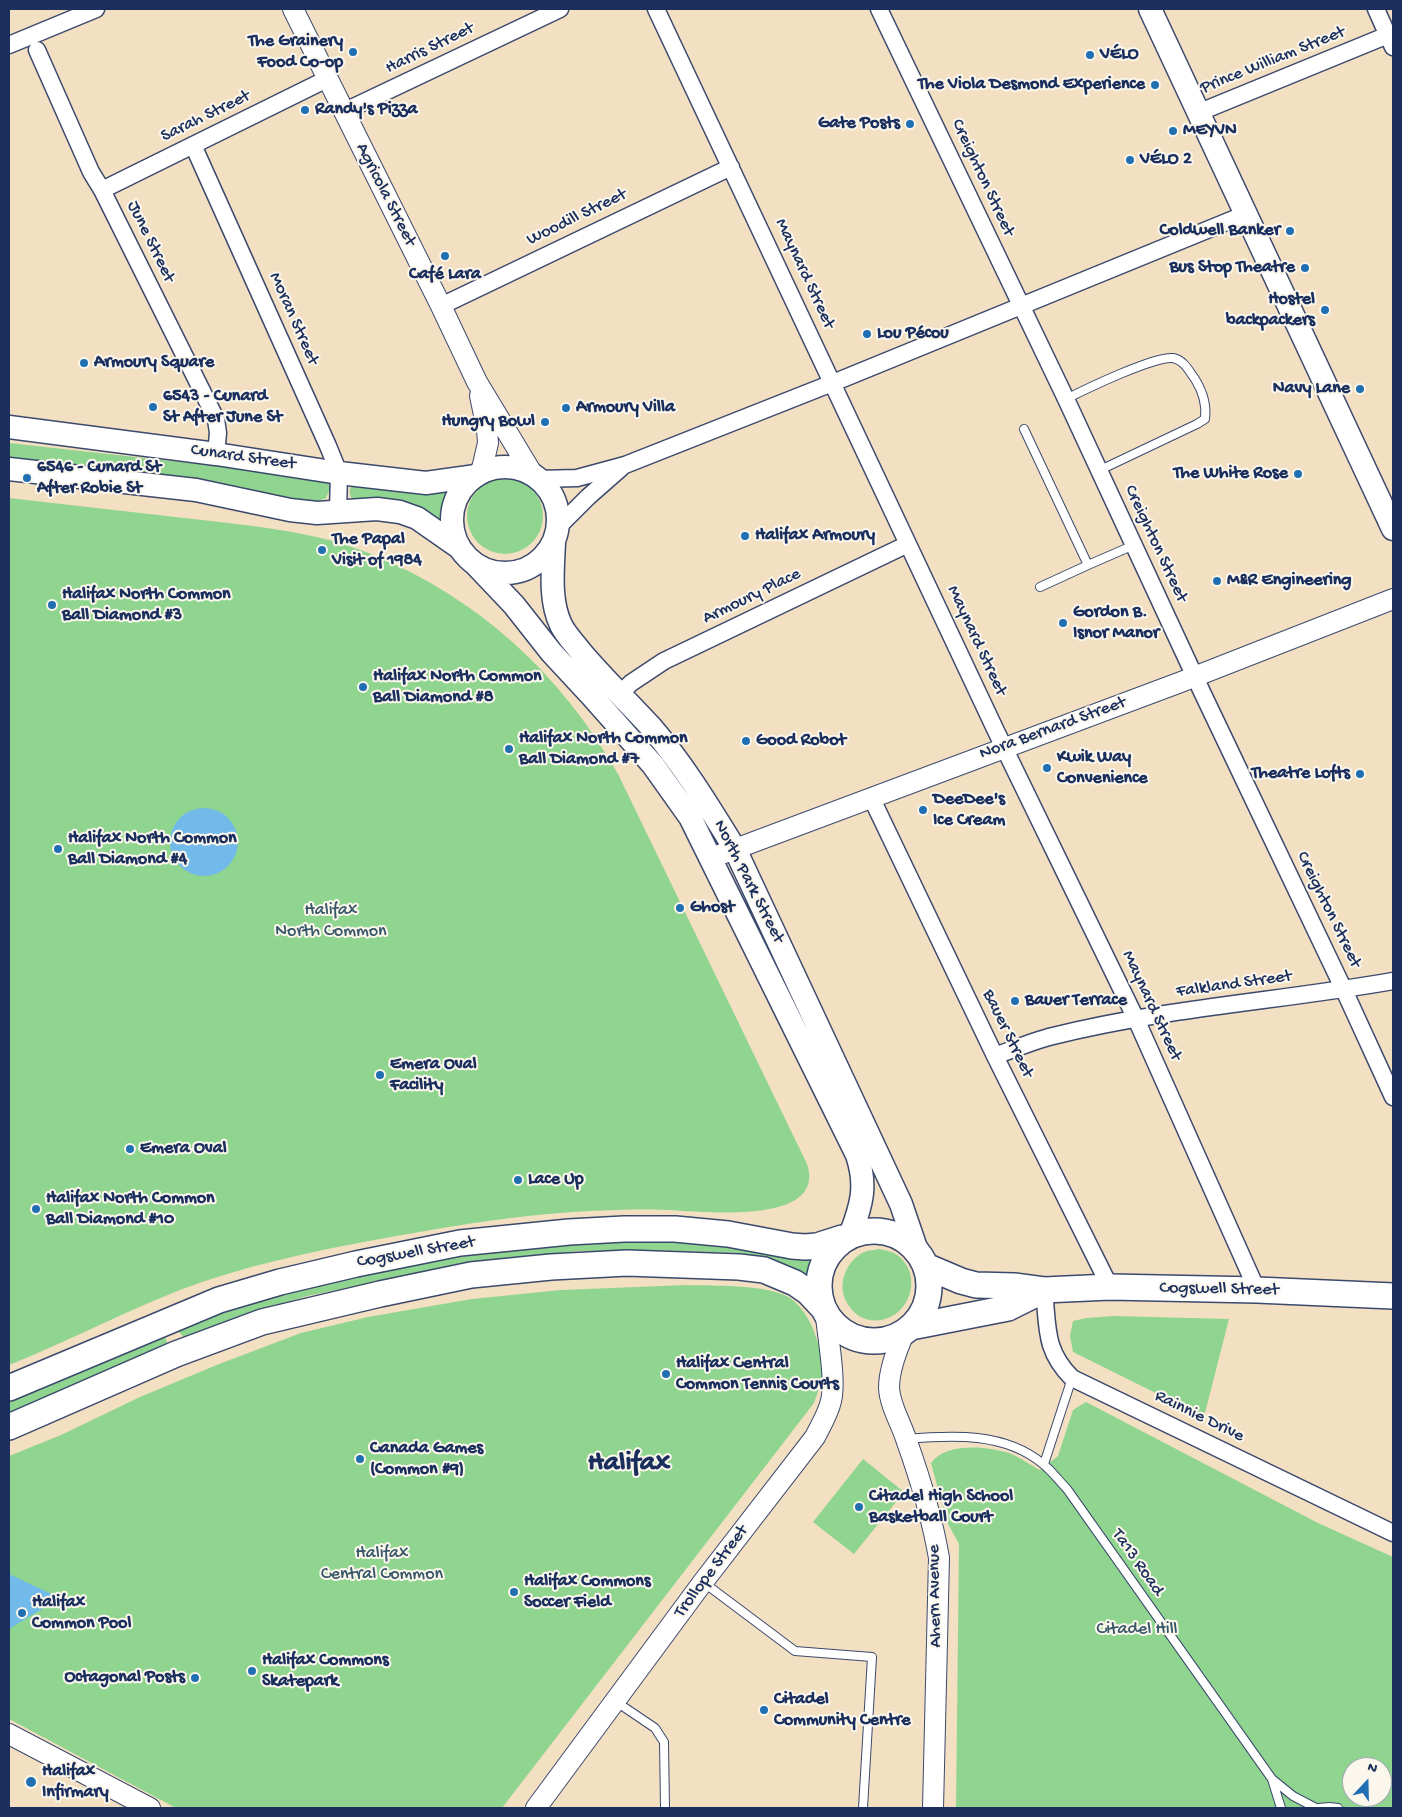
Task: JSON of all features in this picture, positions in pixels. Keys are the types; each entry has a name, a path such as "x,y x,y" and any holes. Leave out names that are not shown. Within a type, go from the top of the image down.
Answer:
{"main road":[{"path":"1150,9 1200,112 1393,529"},
{"name":"Cunard Street","path":"9,427 216,454 339,473 426,482 478,474"},
{"path":"498,468 516,468 536,477 551,492 557,509 556,535 547,554 526,570 513,573 493,572 475,564 466,557 454,536 452,522 453,508 466,484 478,474 498,468"},
{"path":"9,469 196,490 290,510 317,513 377,509 400,512 417,518 460,548"},
{"name":"North Park Street","path":"556,535 553,591 561,625 581,652 670,750 709,806 735,848 902,1204 922,1258"},
{"name":"North Park Street","path":"475,564 514,605 551,652 653,765 690,818 858,1155 864,1188 861,1202 847,1236"},
{"name":"Cogswell Street","path":"9,1388 219,1300 280,1282 356,1264 460,1243 570,1232 624,1229 676,1229 728,1234 805,1247 817,1246 847,1236"},
{"path":"867,1231 883,1232 901,1239 922,1258 930,1282 927,1298 923,1311 908,1330 886,1340 867,1340 850,1336 837,1327 824,1312 819,1294 823,1263 831,1249 847,1236 867,1231"},
{"name":"Cogswell Street","path":"922,1258 961,1281 976,1285 1014,1286 1044,1290 1110,1287 1258,1290 1393,1296"},
{"name":"Cogswell Street","path":"9,1427 176,1354 262,1322 380,1294 471,1276 551,1267 627,1263 739,1267 764,1270 795,1283 808,1292 824,1312"},
{"name":"Cogswell Street","path":"908,1330 1008,1308 1044,1290"}],"street":[{"path":"9,46 96,9"},
{"name":"Agricola Street","path":"293,9 477,382 536,477"},
{"name":"Harris Street","path":"343,112 560,9"},
{"name":"Maynard Street","path":"656,9 1004,747 1136,1018 1258,1290"},
{"name":"Creighton Street","path":"879,9 1066,399 1098,471 1393,1097"},
{"path":"1376,9 1391,41"},
{"name":"Prince William Street","path":"1200,112 1391,41"},
{"name":"June Street","path":"37,50 91,172 102,190 216,419 218,433 216,454"},
{"name":"Sarah Street","path":"102,190 327,79"},
{"name":"Moran Street","path":"193,145 339,473 338,512"},
{"name":"Woodill Street","path":"441,306 730,167"},
{"path":"536,477 577,478 625,465 833,383 1246,214"},
{"name":"Agricola Street","path":"477,382 488,443 478,474"},
{"path":"556,535 588,497 625,465"},
{"name":"Armoury Place","path":"619,695 631,683 664,661 908,544"},
{"name":"Nora Bernard Street","path":"711,858 1195,676 1393,599"},
{"name":"Bauer Street","path":"871,797 1110,1287"},
{"name":"Falkland Street","path":"996,1056 1051,1036 1136,1018 1344,990 1393,981"},
{"name":"Rainnie Drive","path":"1044,1290 1049,1336 1053,1351 1060,1366 1072,1378 1393,1533"},
{"name":"Trollope Street","path":"536,1808 703,1582 815,1437 825,1419 831,1401 832,1387 824,1312"},
{"name":"Ahern Avenue","path":"908,1330 890,1376 889,1390 932,1520 939,1558 933,1808"},
{"path":"9,1734 150,1808"}],"lane":[{"path":"1066,399 1160,358 1175,358 1185,364 1200,388 1207,408 1204,419 1098,471"},
{"path":"1024,429 1088,564"},
{"path":"1040,586 1134,545"},
{"path":"1044,1464 1072,1378"},
{"name":"Ta13 Road","path":"906,1439 949,1436 981,1438 1003,1443 1028,1454 1044,1464 1066,1489 1272,1779"},
{"path":"703,1582 795,1651 872,1657 863,1808"},
{"path":"615,1702 655,1728 664,1742 665,1808"},
{"path":"1272,1779 1281,1808"},
{"path":"1272,1779 1293,1796 1316,1808"},
{"path":"1319,1808 1338,1808"}],"green space":[{"path":"9,443 325,478 331,486 326,498 311,504 193,479 9,458"},
{"path":"505,478 519,481 532,489 540,502 543,516 540,530 532,543 519,551 505,554 491,551 478,543 470,530 467,516 470,502 478,489 491,481"},
{"path":"356,482 452,489 445,504 444,524 352,499 350,490"},
{"name":"Halifax North Common","path":"9,498 283,530 350,546 410,572 447,593 482,617 514,643 571,704 618,774 807,1164 808,1184 798,1198 780,1207 756,1211 618,1210 566,1212 519,1217 472,1223 326,1249 251,1267 177,1291 9,1365"},
{"path":"656,1234 814,1255 815,1261 805,1279 775,1264 742,1253 650,1250 578,1251 395,1278 307,1296 227,1321 193,1336 184,1337 178,1331 224,1305 448,1254"},
{"path":"879,1249 897,1255 908,1267 911,1278 910,1292 905,1304 897,1313 876,1321 865,1319 854,1312 843,1294 843,1280 848,1266 853,1260 864,1252"},
{"name":"Halifax Central Common","path":"687,1285 768,1290 780,1293 795,1302 810,1322 820,1350 822,1372 814,1403 502,1808 176,1808 9,1719 9,1456 61,1435 140,1397 301,1333 368,1317 472,1299 561,1290"},
{"path":"1114,1316 1229,1319 1205,1413 1192,1411 1073,1352 1070,1336 1073,1321"},
{"path":"159,1335 165,1337 167,1342 165,1347 9,1417 9,1401"},
{"name":"Citadel Hill","path":"1086,1402 1318,1523 1393,1557 1393,1808 956,1808 959,1544 947,1522 931,1463 938,1456 946,1452 967,1448 990,1449 1009,1453 1040,1470 1058,1456 1073,1410"},
{"name":"Citadel High School Basketball Court","path":"863,1459 904,1492 854,1554 813,1522"}],"water":[{"path":"197,808 211,808 223,813 233,823 238,835 238,849 233,861 223,871 211,876 197,876 185,871 175,861 170,849 170,835 175,823 185,813"},
{"name":"Halifax Common Pool","path":"9,1574 60,1598 9,1629"}],"place":[{"name":"The Grainery Food Co-op","path":"353,52"},
{"name":"VÉLO","path":"1090,55"},
{"name":"The Viola Desmond Experience","path":"1155,85"},
{"name":"Randy's Pizza","path":"305,110"},
{"name":"Gate Posts","path":"910,124"},
{"name":"MEYVN","path":"1173,131"},
{"name":"VÉLO 2","path":"1130,160"},
{"name":"Coldwell Banker","path":"1290,231"},
{"name":"Café Lara","path":"445,256"},
{"name":"Bus Stop Theatre","path":"1305,268"},
{"name":"Hostel backpackers","path":"1325,310"},
{"name":"Lou Pécou","path":"867,334"},
{"name":"Armoury Square","path":"84,363"},
{"name":"Navy Lane","path":"1360,389"},
{"name":"6543 - Cunard St After June St","path":"153,407"},
{"name":"Armoury Villa","path":"566,408"},
{"name":"Hungry Bowl","path":"545,422"},
{"name":"The White Rose","path":"1298,474"},
{"name":"6546 - Cunard St After Robie St","path":"27,478"},
{"name":"Halifax Armoury","path":"745,536"},
{"name":"The Papal Visit of 1984","path":"322,550"},
{"name":"M&R Engineering","path":"1217,581"},
{"name":"Halifax North Common Ball Diamond #3","path":"52,605"},
{"name":"Gordon B. Isnor Manor","path":"1063,623"},
{"name":"Halifax North Common Ball Diamond #8","path":"363,687"},
{"name":"Good Robot","path":"746,741"},
{"name":"Halifax North Common Ball Diamond #7","path":"509,749"},
{"name":"Kwik Way Convenience","path":"1047,768"},
{"name":"Theatre Lofts","path":"1360,774"},
{"name":"DeeDee's Ice Cream","path":"923,810"},
{"name":"Halifax North Common Ball Diamond #4","path":"58,849"},
{"name":"Ghost","path":"680,908"},
{"name":"Bauer Terrace","path":"1015,1001"},
{"name":"Emera Oval Facility","path":"380,1075"},
{"name":"Emera Oval","path":"130,1149"},
{"name":"Lace Up","path":"518,1180"},
{"name":"Halifax North Common Ball Diamond #10","path":"36,1209"},
{"name":"Halifax Central Common Tennis Courts","path":"666,1374"},
{"name":"Canada Games (Common #9)","path":"360,1459"},
{"name":"Citadel High School Basketball Court","path":"859,1507"},
{"name":"Halifax Commons Soccer Field","path":"514,1592"},
{"name":"Halifax Common Pool","path":"22,1613"},
{"name":"Halifax Commons Skatepark","path":"252,1671"},
{"name":"Octagonal Posts","path":"195,1678"},
{"name":"Citadel Community Centre","path":"764,1710"},
{"name":"Halifax Infirmary","path":"31,1782"}],"district":[{"name":"Halifax","path":"629,1465"}]}
